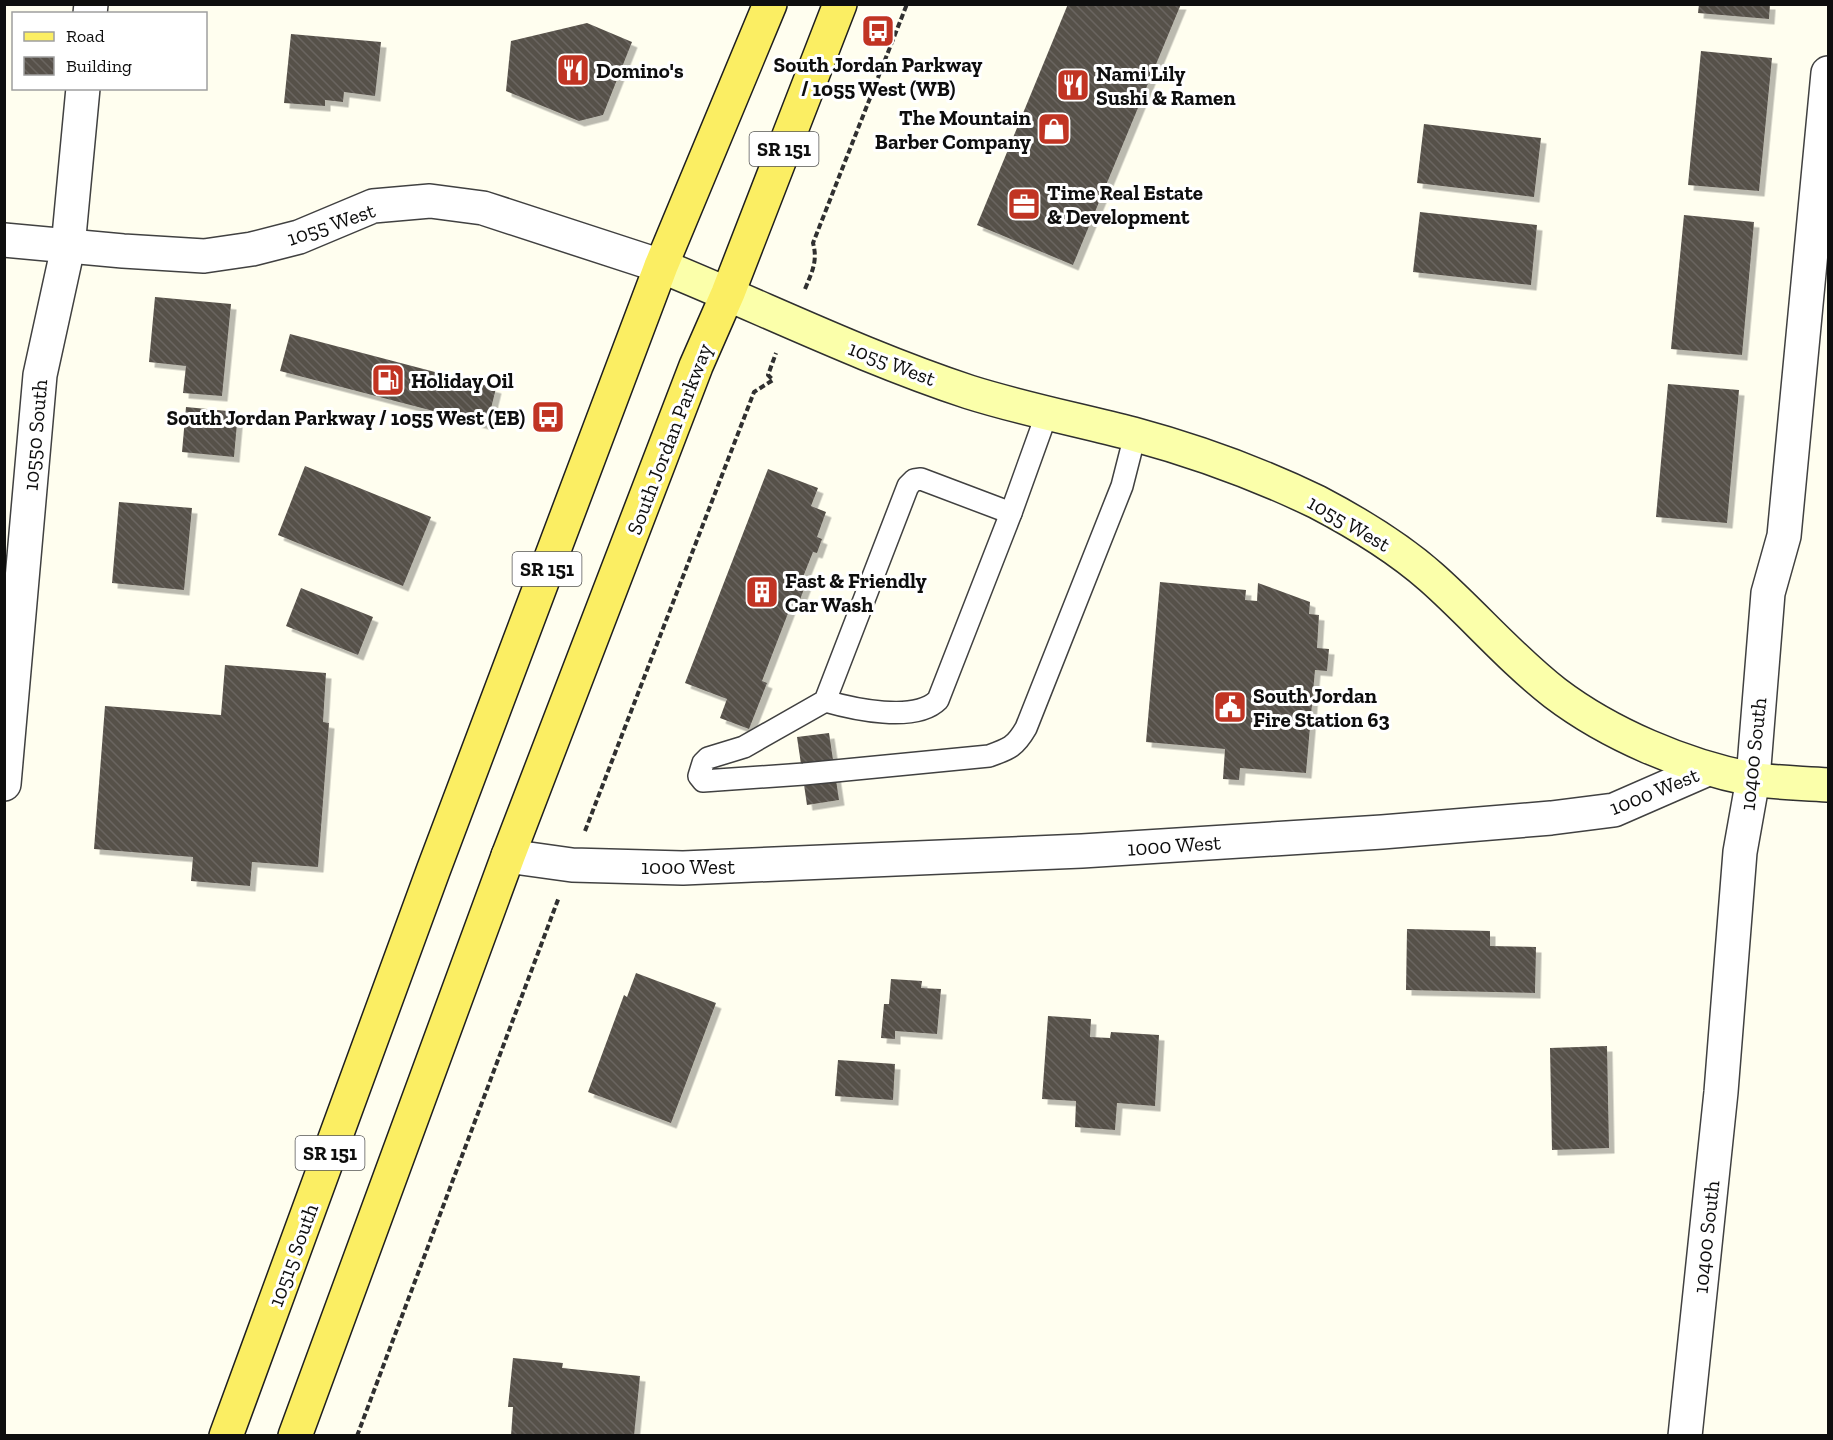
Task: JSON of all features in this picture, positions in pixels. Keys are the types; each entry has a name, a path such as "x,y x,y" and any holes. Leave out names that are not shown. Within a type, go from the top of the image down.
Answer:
{"main road":[{"name":"SR 151","path":"661,266 770,4"},
{"name":"South Jordan Parkway","path":"505,865 696,366 728,293 840,4"},
{"name":"10515 South","path":"226,1436 433,871 661,266"},
{"name":"SR 151","path":"295,1436 505,865"}],"street":[{"name":"10400 South","path":"1685,1436 1720,1092 1740,852 1753,779 1768,593 1784,536 1828,74"},
{"name":"10550 South","path":"4,784 40,375 68,247 83,90"},
{"name":"1055 West","path":"4,240 188,256 252,249 299,237 373,206 430,201 483,208 661,266 728,293 789,322 969,392 1135,435 1250,473 1316,502 1376,535 1430,575 1513,656 1556,693 1601,723 1644,744 1708,769"},
{"name":"1000 West","path":"505,865 572,864 683,868 772,866 1082,851 1382,832 1551,818 1614,810 1708,769 1753,779 1828,785"}],"lane":[{"path":"825,701 873,713 923,710 938,700 1047,414"},
{"path":"1011,513 921,479 914,480 908,486 825,701 744,747 708,758 700,770 699,777 707,781 963,759 989,756 1008,750 1017,743 1026,728 1122,486 1135,435"}],"path":[{"path":"357,1436 572,864 754,392 772,380 768,375 789,322 814,269 817,256 813,243 907,4"}],"building":[{"path":"1068,4 1181,4 1073,265 977,225"},
{"path":"1699,4 1770,4 1769,19 1698,13"},
{"path":"587,23 632,42 603,115 579,121 506,91 511,41"},
{"path":"291,34 381,42 375,96 344,92 343,102 325,100 325,106 284,103"},
{"path":"1701,51 1772,58 1759,191 1688,185"},
{"path":"1424,124 1541,138 1534,197 1417,183"},
{"path":"1420,212 1537,225 1531,285 1413,272"},
{"path":"1684,215 1754,222 1742,355 1671,349"},
{"path":"155,297 231,304 222,396 183,393 186,366 149,362"},
{"name":"Holiday Oil","path":"290,334 496,388 487,425 280,371"},
{"path":"1668,384 1739,390 1727,523 1656,517"},
{"path":"186,407 238,412 234,457 182,452"},
{"path":"305,466 431,517 403,586 278,535"},
{"name":"Fast & Friendly Car Wash","path":"768,469 818,488 811,506 826,512 817,537 822,539 817,553 813,552 803,577 807,581 798,605 792,603 762,681 767,683 749,729 720,718 727,699 685,683"},
{"path":"119,502 192,508 184,590 112,583"},
{"name":"South Jordan Fire Station 63","path":"1160,582 1246,590 1245,600 1257,601 1258,583 1310,602 1309,614 1319,615 1317,648 1329,649 1327,671 1315,670 1306,773 1240,768 1239,780 1223,779 1225,749 1146,742"},
{"path":"301,588 373,617 358,655 286,626"},
{"path":"225,665 326,673 323,722 329,723 318,867 252,862 250,886 191,881 193,857 94,849 105,706 221,715"},
{"path":"829,733 839,800 807,805 797,737"},
{"path":"1407,929 1490,931 1490,946 1536,947 1535,993 1406,990"},
{"path":"636,973 716,1003 671,1123 588,1092 624,995 627,997"},
{"path":"891,979 922,981 921,988 941,989 937,1034 895,1031 895,1039 881,1038 884,1004 889,1004"},
{"path":"1048,1016 1091,1019 1090,1037 1110,1038 1111,1032 1159,1035 1155,1106 1117,1103 1115,1130 1075,1127 1076,1101 1042,1099"},
{"path":"1607,1046 1609,1148 1552,1150 1550,1048"},
{"path":"838,1060 895,1064 893,1100 835,1096"},
{"path":"513,1358 563,1363 562,1368 640,1376 634,1436 511,1436 513,1407 508,1407"}],"place":[{"name":"South Jordan Parkway / 1055 West (WB)","path":"878,31"},
{"name":"Domino's","path":"573,70"},
{"name":"Nami Lily Sushi & Ramen","path":"1073,85"},
{"name":"The Mountain Barber Company","path":"1054,129"},
{"name":"Time Real Estate & Development","path":"1024,204"},
{"name":"Holiday Oil","path":"388,380"},
{"name":"South Jordan Parkway / 1055 West (EB)","path":"548,417"},
{"name":"Fast & Friendly Car Wash","path":"762,592"},
{"name":"South Jordan Fire Station 63","path":"1230,707"}]}
